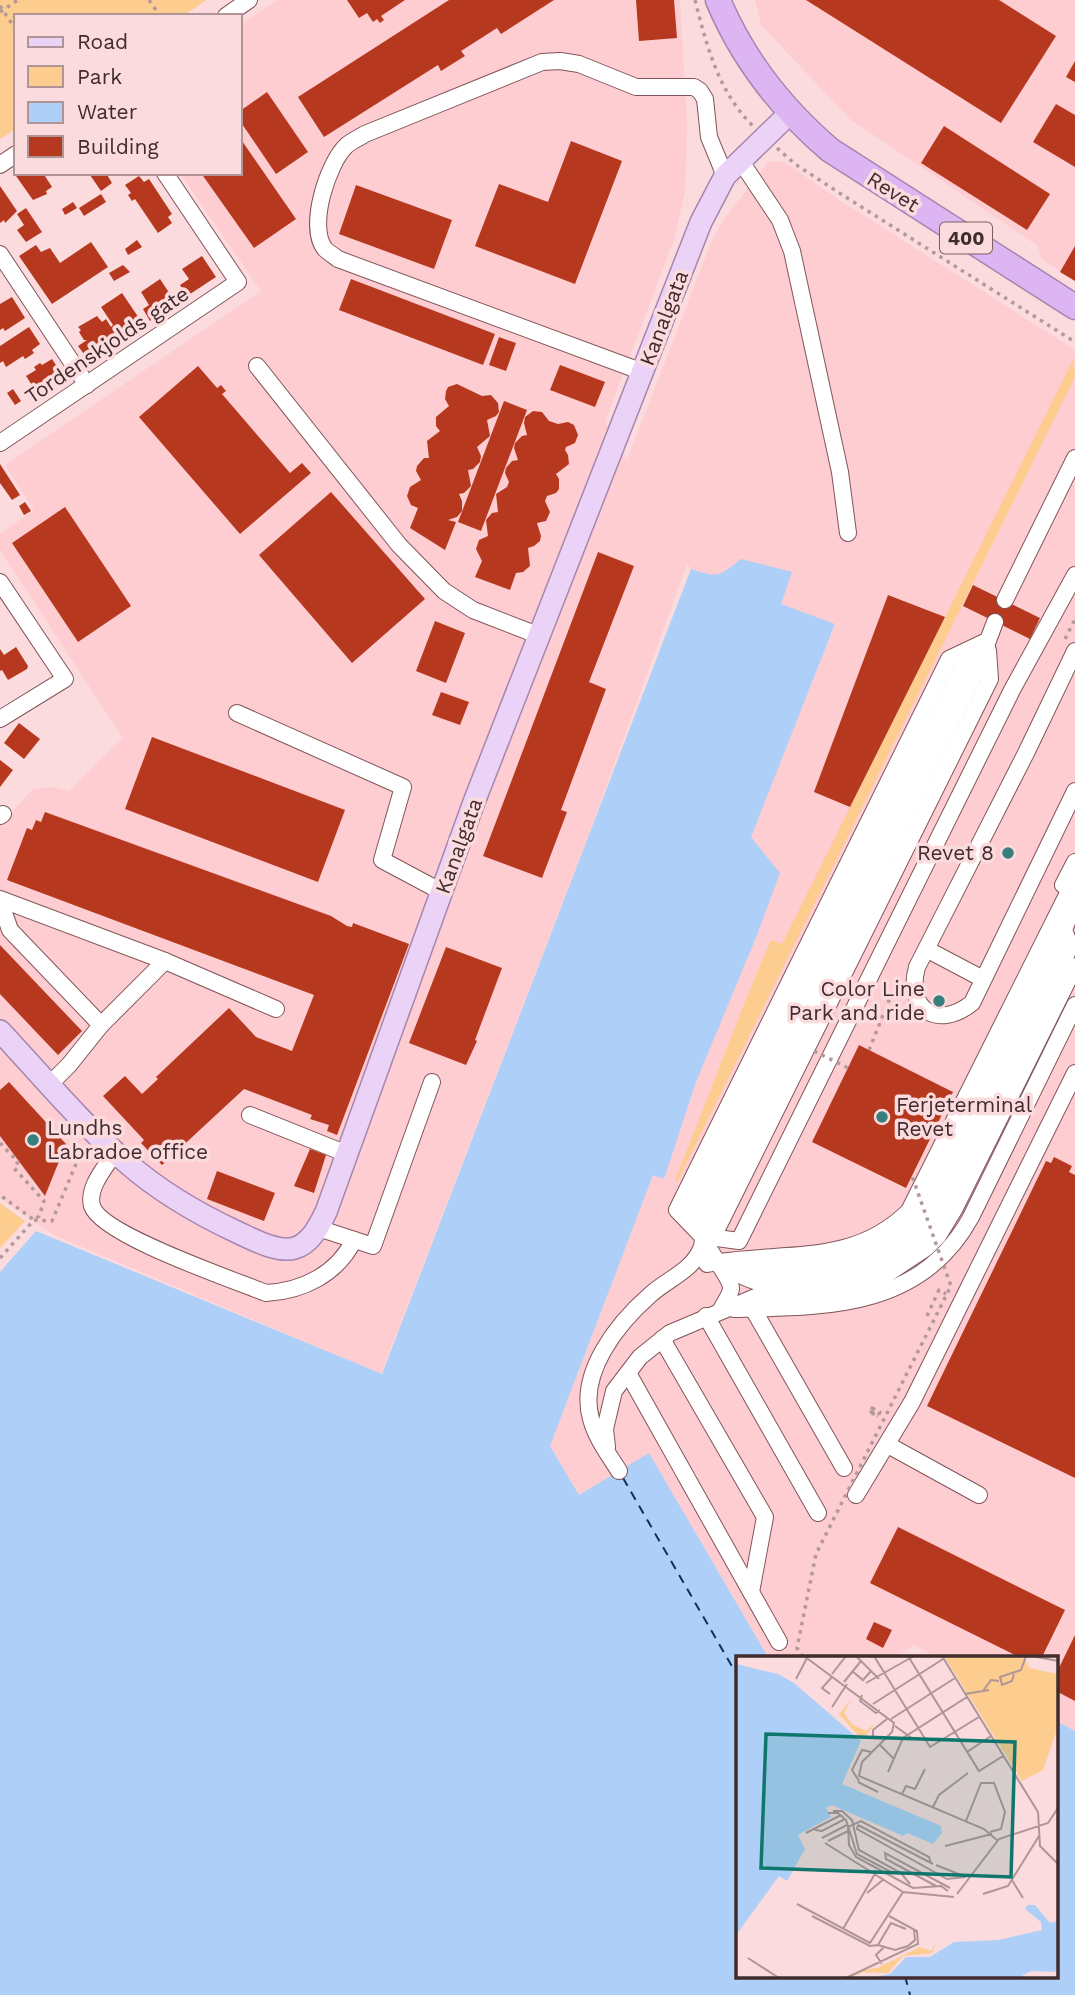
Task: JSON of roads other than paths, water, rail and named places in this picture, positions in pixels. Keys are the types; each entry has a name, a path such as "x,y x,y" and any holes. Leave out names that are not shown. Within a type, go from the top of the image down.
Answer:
{"highway":[{"name":"400","path":"718,0 749,63 790,113"},
{"name":"Revet","path":"790,113 830,150 857,169 1072,308"}],"main road":[{"name":"Kanalgata","path":"318,1228 474,802 701,222 725,176 790,113"},
{"path":"0,1031 115,1152 164,1192 203,1216 254,1240 281,1248 295,1248 318,1228"}],"street":[{"path":"229,14 249,0"},
{"path":"643,372 338,259 324,248 317,215 334,162 346,146 365,134 515,72 542,62 560,61 579,64 636,87 694,87 700,91 705,99 709,137 725,176"},
{"path":"740,160 780,220 792,251 840,472 848,533"},
{"name":"Tordenskjolds gate","path":"0,443 237,282 166,175"},
{"path":"0,254 87,385"},
{"path":"257,366 399,545 444,591 474,610 540,636"},
{"path":"1005,600 1070,485 1075,458"},
{"path":"987,641 943,656 670,1206 702,1236 739,1241 1027,662 1075,575"},
{"path":"0,582 65,679 0,719"},
{"path":"995,622 987,641 983,676 710,1226 702,1236 702,1247 693,1262 633,1311 618,1328 594,1367 588,1405 591,1421 619,1471 608,1450 605,1429 614,1391 640,1357 670,1333 714,1313 750,1282 819,1254 849,1248 875,1238 909,1211 1075,879"},
{"path":"987,641 1004,686"},
{"path":"702,1236 732,1237 789,1123 817,1046 990,679 987,641"},
{"path":"714,1313 731,1288 729,1278 716,1263 690,1216 963,666 987,641"},
{"path":"1075,650 1027,753 917,967 913,983 915,996 924,1009 950,1016 972,1003 1075,791"},
{"path":"702,1236 716,1229 773,1115 817,1046 1004,686 1027,662"},
{"path":"237,713 403,787 382,860 442,892"},
{"path":"667,1282 695,1267 757,1249 847,1241 871,1231 903,1206 1075,862"},
{"path":"0,900 165,961 276,1009"},
{"path":"0,900 10,930 101,1025"},
{"path":"750,1282 831,1285 858,1279 891,1266 933,1232 950,1205 1071,949 1073,904"},
{"path":"714,1313 750,1282 851,1254 878,1243 914,1215 1066,912 1073,904"},
{"path":"750,1282 853,1261 881,1249 919,1219 1071,949"},
{"path":"928,950 983,979"},
{"path":"50,1084 101,1025 165,961"},
{"path":"716,1263 750,1282 832,1298 869,1289 898,1277 918,1263 943,1240 961,1211 1075,981"},
{"path":"716,1263 750,1282 844,1304 866,1299 916,1277 950,1250 971,1217 1075,1005"},
{"path":"856,1495 912,1402 1075,1074"},
{"path":"318,1228 373,1246 432,1082"},
{"path":"250,1115 347,1154"},
{"path":"702,1236 724,1233 773,1133 773,1115"},
{"path":"773,1133 789,1123"},
{"path":"115,1152 93,1188 92,1206 103,1220 132,1239 266,1293 287,1292 320,1279 346,1255 354,1240"},
{"path":"750,1282 844,1468"},
{"path":"714,1313 818,1513"},
{"path":"662,1339 765,1517 751,1592"},
{"path":"628,1373 779,1642"},
{"path":"888,1445 979,1495"}],"water":[{"path":"741,559 792,572 781,604 835,624 751,837 780,873 696,1082 664,1179 653,1175 550,1446 579,1495 649,1453 767,1656 736,1656 736,1978 1058,1978 1058,1722 1075,1731 1075,1995 0,1995 0,1272 36,1231 382,1374 691,569 713,575"}],"place":[{"name":"Revet 8","path":"1008,853"},
{"name":"Color Line Park and ride","path":"939,1001"},
{"name":"Ferjeterminal Revet","path":"882,1117"},
{"name":"Lundhs Labradoe office","path":"33,1140"}]}
